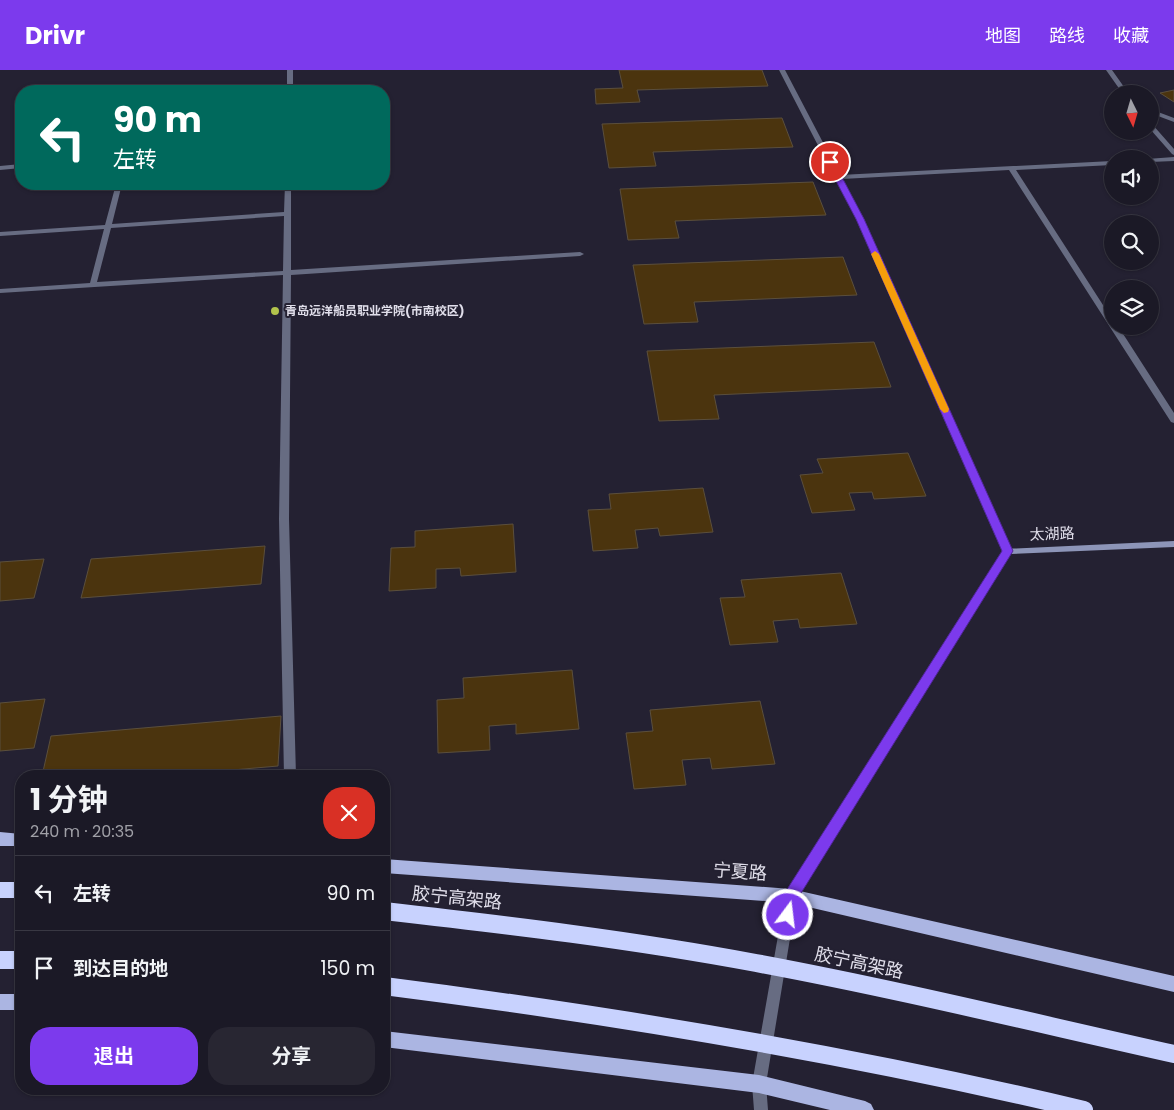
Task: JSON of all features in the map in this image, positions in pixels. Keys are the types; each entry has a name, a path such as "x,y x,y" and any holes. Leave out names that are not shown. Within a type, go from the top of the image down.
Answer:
{"highway":[{"path":"0,890 15,890"},
{"name":"胶宁高架路","path":"390,912 523,926 754,963 869,986 1174,1054"},
{"path":"0,960 15,960"},
{"path":"390,987 519,1002 736,1037 985,1086 1084,1110"}],"main road":[{"path":"0,839 15,840"},
{"name":"宁夏路","path":"390,866 791,896 1174,984"},
{"path":"0,1002 15,1002"},
{"path":"390,1040 758,1084 865,1110"}],"street":[{"path":"290,70 290,85"},
{"path":"761,1110 758,1084 791,896 1008,551 860,219 782,70"},
{"path":"1109,70 1120,85"},
{"path":"1159,114 1174,120"},
{"path":"1159,136 1174,153"},
{"path":"1159,160 1174,159"},
{"path":"838,178 1104,163"},
{"path":"0,168 15,167"},
{"path":"1012,169 1104,311"},
{"path":"94,284 118,190"},
{"path":"288,190 284,519 290,770"},
{"path":"0,234 288,214"},
{"path":"0,291 580,254"},
{"path":"1119,335 1174,420"},
{"name":"太湖路","path":"1008,551 1174,544"}],"building":[{"path":"619,70 762,70 768,86 637,90 640,102 596,104 595,89 623,88"},
{"path":"1174,90 1174,102 1160,93"},
{"path":"782,118 793,147 653,152 656,166 609,168 602,124"},
{"path":"813,182 826,215 675,221 679,238 628,240 620,189"},
{"path":"843,257 857,295 694,302 698,322 644,324 633,265"},
{"path":"874,342 891,387 714,395 719,419 659,421 647,351"},
{"path":"908,453 926,496 874,499 872,492 849,493 855,510 812,513 800,475 823,473 817,459"},
{"path":"703,488 713,532 660,536 658,528 635,530 638,548 593,551 588,510 611,509 609,494"},
{"path":"513,524 516,572 461,576 460,568 436,569 436,588 389,591 391,548 415,547 415,531"},
{"path":"265,546 261,584 81,598 91,559"},
{"path":"44,559 34,598 0,601 0,562"},
{"path":"841,573 857,624 800,628 798,619 773,621 778,642 730,645 720,598 745,597 741,580"},
{"path":"572,670 579,729 516,734 516,724 489,726 490,750 438,753 437,700 464,698 463,678"},
{"path":"45,699 34,748 0,751 0,703"},
{"path":"760,701 775,764 712,769 710,758 682,760 686,785 634,789 626,733 653,731 650,710"},
{"path":"281,716 278,766 232,770 43,770 51,736"}],"slow traffic":[{"path":"875,254 944,409"}],"place":[{"name":"青岛远洋船员职业学院(市南校区)","path":"275,311"}],"route":[{"path":"788,915 791,896 1008,551 860,219 830,162"}]}
